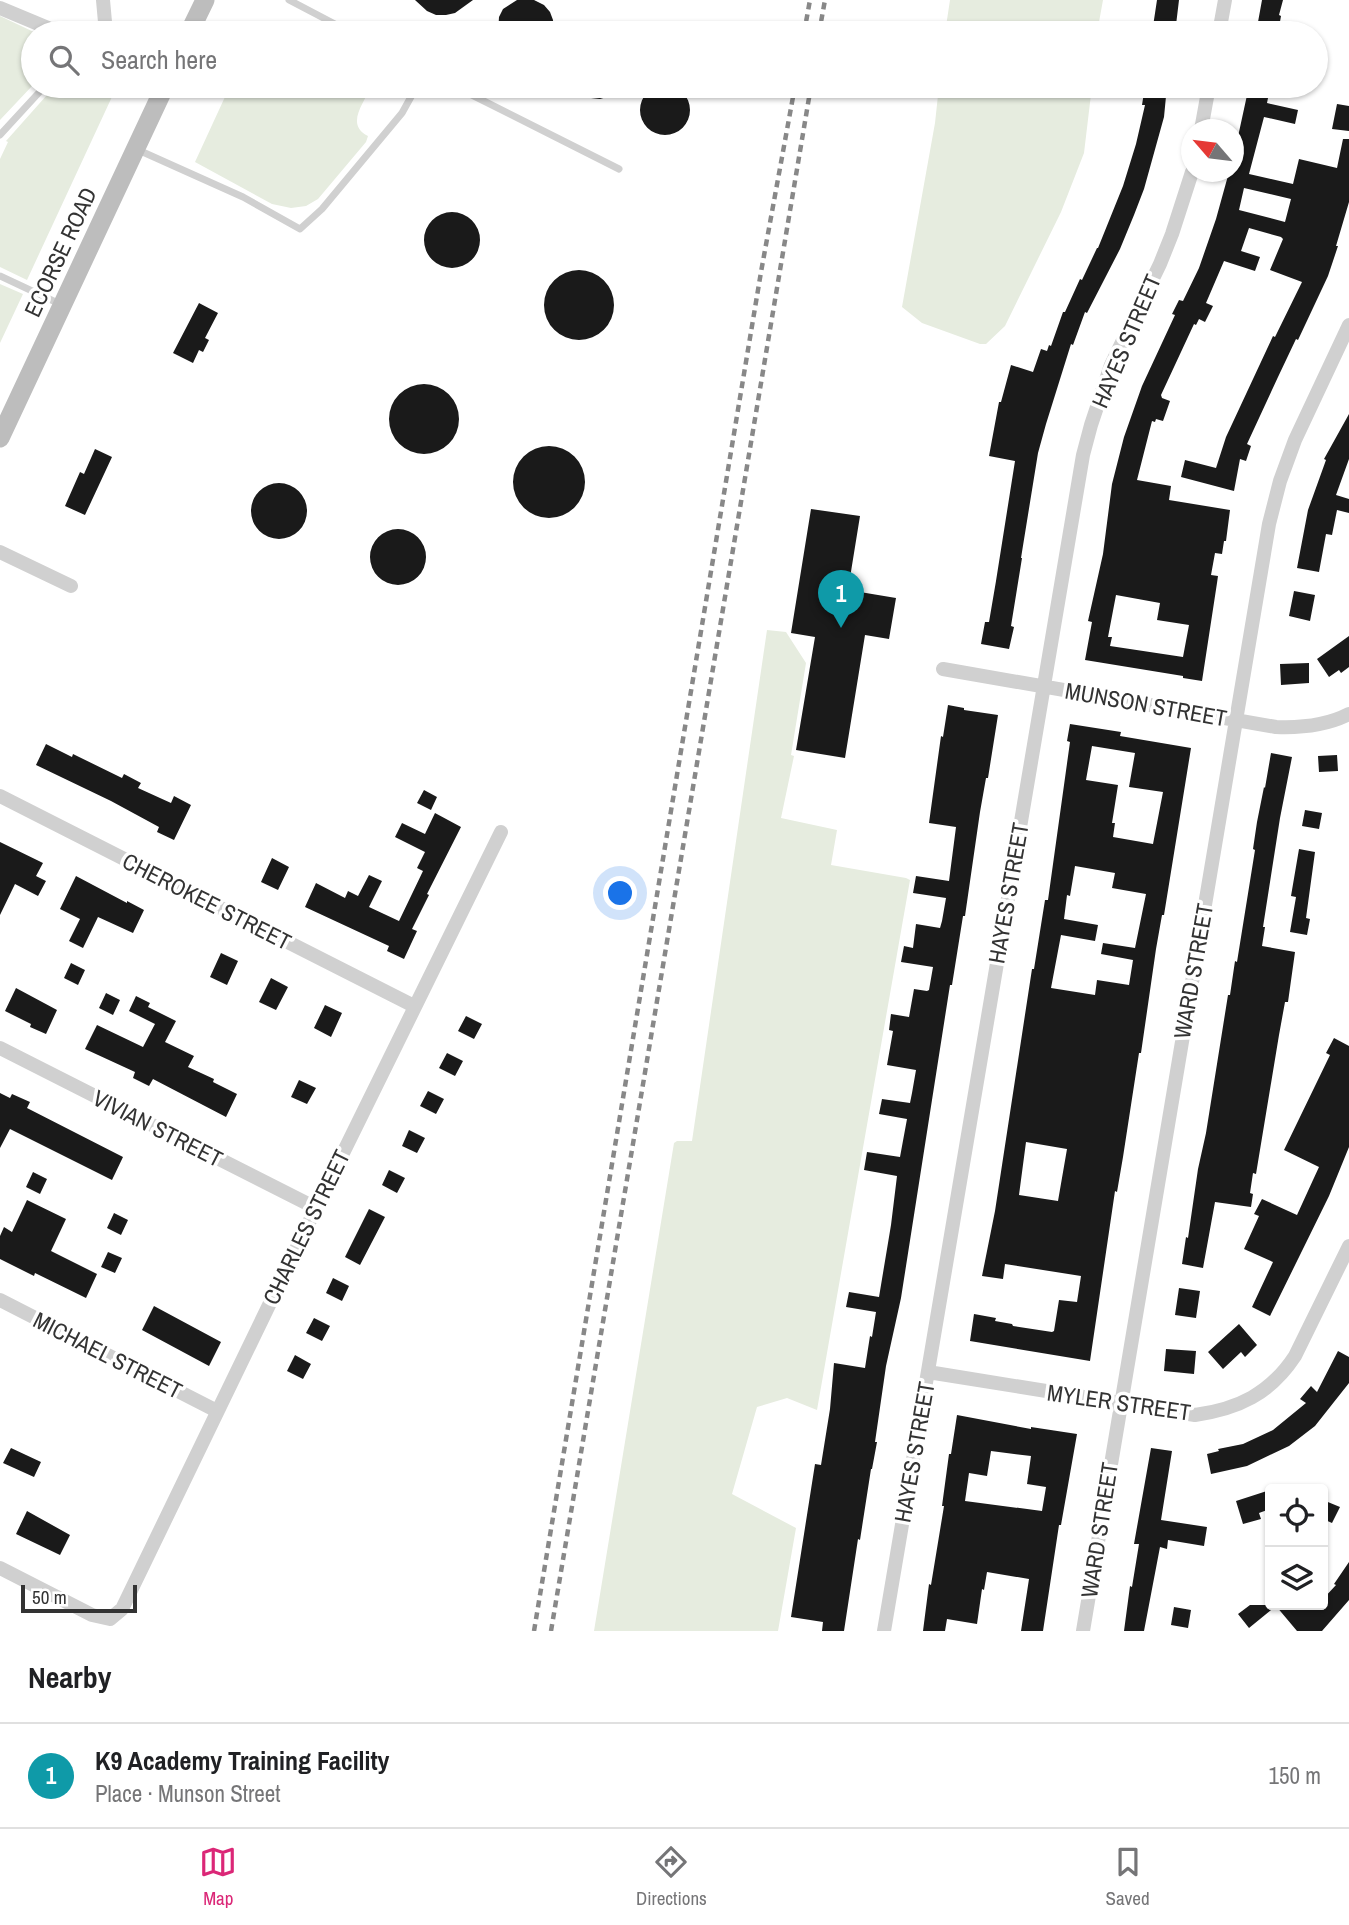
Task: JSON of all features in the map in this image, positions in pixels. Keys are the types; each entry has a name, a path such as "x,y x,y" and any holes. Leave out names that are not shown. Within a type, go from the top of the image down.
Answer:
{"main road":[{"path":"195,21 205,0"},
{"name":"ECORSE ROAD","path":"0,438 159,98"}],"street":[{"path":"103,0 105,21"},
{"path":"1221,21 1224,0"},
{"path":"0,8 31,21"},
{"path":"1203,119 1207,98"},
{"name":"HAYES STREET","path":"884,1631 1077,486 1091,425 1111,365 1160,264 1189,182"},
{"name":"WARD STREET","path":"1083,1631 1269,524 1280,481 1295,440 1349,324"},
{"path":"0,552 71,586"},
{"name":"MUNSON STREET","path":"943,669 1276,727 1329,722 1349,714"},
{"name":"CHEROKEE STREET","path":"0,796 414,1006"},
{"name":"CHARLES STREET","path":"0,1568 93,1615 110,1619 122,1609 501,832"},
{"name":"VIVIAN STREET","path":"0,1048 316,1208"},
{"name":"MYLER STREET","path":"928,1372 1195,1415 1218,1412 1262,1392 1280,1376 1295,1356 1349,1246"},
{"name":"MICHAEL STREET","path":"0,1300 217,1411"}],"lane":[{"path":"289,0 329,21"},
{"path":"0,135 34,98"},
{"path":"135,148 243,197 300,229 322,209 372,150 402,113 410,98"},
{"path":"478,98 619,169"},
{"path":"0,276 62,305"}],"shaded area":[{"path":"950,0 1103,0 1099,21 947,21"},
{"path":"0,16 21,26 21,98 0,120"},
{"path":"44,98 111,98 27,280 0,267 0,159 8,142 6,141"},
{"path":"224,98 365,98 357,120 361,131 368,136 366,142 318,199 306,206 291,208 272,204 195,162"},
{"path":"938,98 1091,98 1084,153 1061,212 1005,326 986,344 922,323 902,307"},
{"path":"0,284 23,294 0,343"},
{"path":"767,630 786,632 806,663 791,755 794,756 781,818 837,830 831,865 910,880 817,1410 787,1398 757,1407 732,1494 796,1528 778,1631 594,1631 674,1143 692,1141"}],"building":[{"path":"415,0 473,0 455,13 436,15"},
{"path":"517,0 534,0 544,5 553,21 499,21 503,9"},
{"path":"1157,0 1179,0 1176,21 1154,21"},
{"path":"1262,0 1283,0 1280,21 1258,21"},
{"path":"643,98 688,100 688,120 683,128 675,133 655,133 647,128 642,120 640,110"},
{"path":"1143,98 1166,98 1164,117 1144,189 1120,249 1087,313 1085,312 1073,345 1071,344 1046,424 1038,453 1009,649 981,644 985,622 989,622 1015,461 989,456 999,402 1011,365 1033,372 1041,349 1047,351 1049,345 1051,346 1063,312 1098,248 1123,186 1136,144 1145,105 1142,105"},
{"path":"1246,98 1268,98 1267,103 1298,110 1295,124 1264,117 1249,174 1293,184 1299,159 1337,168 1343,139 1349,139 1349,202 1338,246 1328,276 1247,444 1251,446 1246,461 1240,459 1234,491 1181,477 1185,460 1216,468 1226,437 1273,336 1275,337 1302,282 1270,270 1283,239 1281,237 1249,228 1241,251 1260,257 1255,271 1224,261 1206,303 1213,306 1205,322 1199,319 1196,325 1194,324 1161,395 1170,401 1163,421 1152,421 1137,480 1171,486 1169,500 1230,510 1226,541 1222,554 1215,553 1211,575 1218,576 1202,681 1085,660 1092,622 1088,621 1103,554 1112,484 1124,437 1142,386 1175,315 1172,314 1179,300 1183,301 1199,268 1226,182 1244,182 1244,119 1242,119","holes":["1244,188 1291,199 1285,222 1239,210","1116,595 1160,603 1157,620 1189,625 1183,657 1110,646 1112,637 1108,637"]},
{"path":"1337,104 1349,106 1349,131 1332,129"},
{"path":"446,212 458,212 472,220 480,234 478,251 472,260 458,268 446,268 429,256 424,246 424,234 436,217"},
{"path":"572,270 586,270 599,275 609,285 614,305 609,325 599,335 586,340 572,340 559,335 549,325 544,312 544,298 549,285 559,275"},
{"path":"199,303 218,313 205,338 209,340 203,352 199,350 193,363 173,353"},
{"path":"417,384 431,384 444,389 454,399 459,419 454,439 444,449 431,454 417,454 404,449 394,439 389,426 389,412 394,399 404,389"},
{"path":"1349,414 1349,459 1336,495 1349,499 1349,513 1337,510 1332,535 1326,534 1319,572 1297,568 1308,510 1326,460 1324,459"},
{"path":"549,446 569,452 579,462 585,482 579,502 569,512 549,518 529,512 519,502 513,482 519,462 529,452"},
{"path":"95,449 112,457 85,515 65,506 80,472 84,474"},
{"path":"273,483 285,483 299,491 307,505 305,522 299,531 285,539 273,539 256,527 251,517 251,505 263,488"},
{"path":"811,509 860,516 848,590 896,598 889,639 865,635 845,758 796,750 815,637 791,633"},
{"path":"392,529 404,529 418,537 426,551 424,568 418,577 404,585 392,585 375,573 370,563 370,551 382,534"},
{"path":"1294,591 1315,595 1310,621 1289,616"},
{"path":"1349,636 1349,667 1329,677 1317,659"},
{"path":"1309,663 1309,683 1281,685 1280,664"},
{"path":"948,705 998,715 965,916 950,985 901,1298 886,1366 877,1442 844,1631 822,1631 823,1622 791,1617 815,1464 821,1465 834,1363 865,1368 870,1336 872,1337 876,1312 846,1307 849,1292 879,1297 897,1176 864,1170 867,1152 900,1157 907,1119 879,1114 882,1099 910,1103 912,1093 916,1070 887,1065 893,1031 889,1030 891,1014 909,1017 914,989 929,990 933,967 901,962 904,946 913,948 916,924 940,928 942,921 946,898 913,893 916,876 949,881 956,827 929,823"},
{"path":"1070,724 1191,748 1141,1053 1117,1192 1115,1191 1090,1361 970,1341 974,1314 996,1318 995,1321 1013,1326 1052,1332 1059,1300 1077,1302 1081,1276 1005,1264 1003,1279 982,1276 995,1211 1032,969 1045,900 1048,900 1070,742 1067,741","holes":["1092,746 1135,753 1129,787 1163,792 1153,844 1113,837 1115,823 1112,823 1118,785 1086,780","1075,866 1115,873 1112,888 1146,894 1135,948 1103,943 1101,954 1133,960 1129,985 1097,980 1095,995 1051,988 1061,935 1095,941 1098,925 1064,919 1067,895 1070,896","1026,1142 1067,1149 1058,1201 1019,1195"]},
{"path":"46,744 122,778 124,774 141,783 138,788 171,803 174,796 191,805 174,840 157,832 159,827 36,765"},
{"path":"1271,753 1292,757 1280,818 1262,946 1295,952 1256,1174 1253,1173 1251,1207 1215,1202 1203,1268 1182,1264 1228,995 1235,961 1237,962 1257,822"},
{"path":"1337,755 1338,771 1319,772 1318,756"},
{"path":"424,790 437,797 431,810 417,803"},
{"path":"1305,810 1322,813 1319,829 1302,826"},
{"path":"435,813 461,827 427,894 429,895 412,929 417,931 404,959 387,951 389,946 305,907 316,883 345,898 348,891 358,896 369,875 382,881 369,907 399,921 423,871 417,868 425,852 395,837 402,823 425,834"},
{"path":"0,842 43,863 36,876 46,881 38,896 15,884 0,915"},
{"path":"1299,849 1315,852 1306,918 1310,919 1307,935 1290,932 1296,897 1291,896"},
{"path":"272,858 289,867 278,890 261,882"},
{"path":"76,876 144,910 133,933 98,917 83,948 69,941 80,919 60,909"},
{"path":"221,953 238,961 227,985 210,977"},
{"path":"71,963 85,970 78,985 64,978"},
{"path":"271,978 288,987 276,1010 259,1002"},
{"path":"16,988 57,1010 46,1034 5,1011"},
{"path":"106,993 120,1000 113,1015 99,1008"},
{"path":"136,996 150,1003 148,1007 176,1021 165,1042 194,1056 188,1067 237,1094 226,1117 153,1079 149,1086 133,1078 135,1072 85,1049 97,1025 143,1047 155,1024 129,1011"},
{"path":"325,1005 342,1013 331,1037 314,1028"},
{"path":"466,1016 482,1024 474,1039 458,1031"},
{"path":"1334,1038 1349,1046 1349,1147 1329,1196 1270,1316 1252,1307 1273,1262 1244,1249 1259,1216 1254,1214 1262,1199 1297,1215 1319,1167 1284,1150 1330,1055 1326,1053"},
{"path":"447,1053 463,1061 455,1076 439,1068"},
{"path":"299,1080 316,1088 307,1104 291,1097"},
{"path":"428,1091 444,1099 436,1114 420,1106"},
{"path":"0,1093 10,1098 12,1094 30,1102 27,1108 123,1157 112,1180 10,1129 0,1148"},
{"path":"409,1130 425,1138 417,1153 402,1146"},
{"path":"389,1170 405,1178 397,1193 382,1185"},
{"path":"33,1172 47,1179 40,1194 26,1187"},
{"path":"27,1200 66,1219 51,1251 97,1274 86,1298 0,1259 0,1236 4,1227 12,1232"},
{"path":"369,1209 385,1217 360,1265 345,1257"},
{"path":"114,1213 128,1220 121,1235 107,1228"},
{"path":"108,1252 122,1258 115,1273 101,1267"},
{"path":"333,1278 349,1286 342,1301 326,1293"},
{"path":"1179,1288 1200,1291 1196,1318 1175,1315"},
{"path":"154,1306 221,1342 209,1366 142,1330"},
{"path":"314,1318 330,1326 322,1341 306,1333"},
{"path":"1239,1324 1257,1345 1245,1357 1241,1352 1223,1369 1208,1352"},
{"path":"1166,1349 1196,1351 1194,1374 1164,1371"},
{"path":"1338,1351 1349,1357 1349,1383 1315,1426 1289,1446 1247,1466 1211,1474 1207,1454 1243,1444 1273,1430 1306,1403 1300,1399 1311,1386 1317,1392"},
{"path":"295,1355 311,1364 303,1379 287,1371"},
{"path":"957,1415 1031,1429 1077,1434 1059,1525 1043,1631 1021,1631 1029,1579 987,1572 977,1624 947,1619 945,1631 923,1631","holes":["991,1451 1031,1456 1027,1484 1046,1487 1042,1511 965,1501 969,1473 987,1476"]},
{"path":"11,1448 41,1462 34,1477 3,1463"},
{"path":"1151,1448 1172,1451 1161,1520 1207,1527 1204,1546 1168,1540 1167,1549 1160,1547 1144,1631 1124,1631 1139,1544 1134,1544"},
{"path":"1265,1492 1265,1511 1259,1513 1261,1519 1243,1524 1236,1501"},
{"path":"1328,1502 1340,1507 1332,1523 1328,1521"},
{"path":"27,1511 70,1535 60,1555 16,1534"},
{"path":"1349,1562 1349,1600 1322,1631 1297,1631 1279,1610 1328,1610 1328,1594 1336,1585 1334,1584"},
{"path":"1250,1605 1265,1605 1265,1610 1271,1610 1249,1628 1238,1614"},
{"path":"1174,1607 1191,1610 1188,1628 1171,1625"}],"railway":[{"path":"806,21 810,0"},
{"path":"821,21 825,0"},
{"path":"534,1631 761,272 793,98"},
{"path":"551,1631 809,98"}],"place":[{"name":"K9 Academy Training Facility","path":"841,628"}]}
